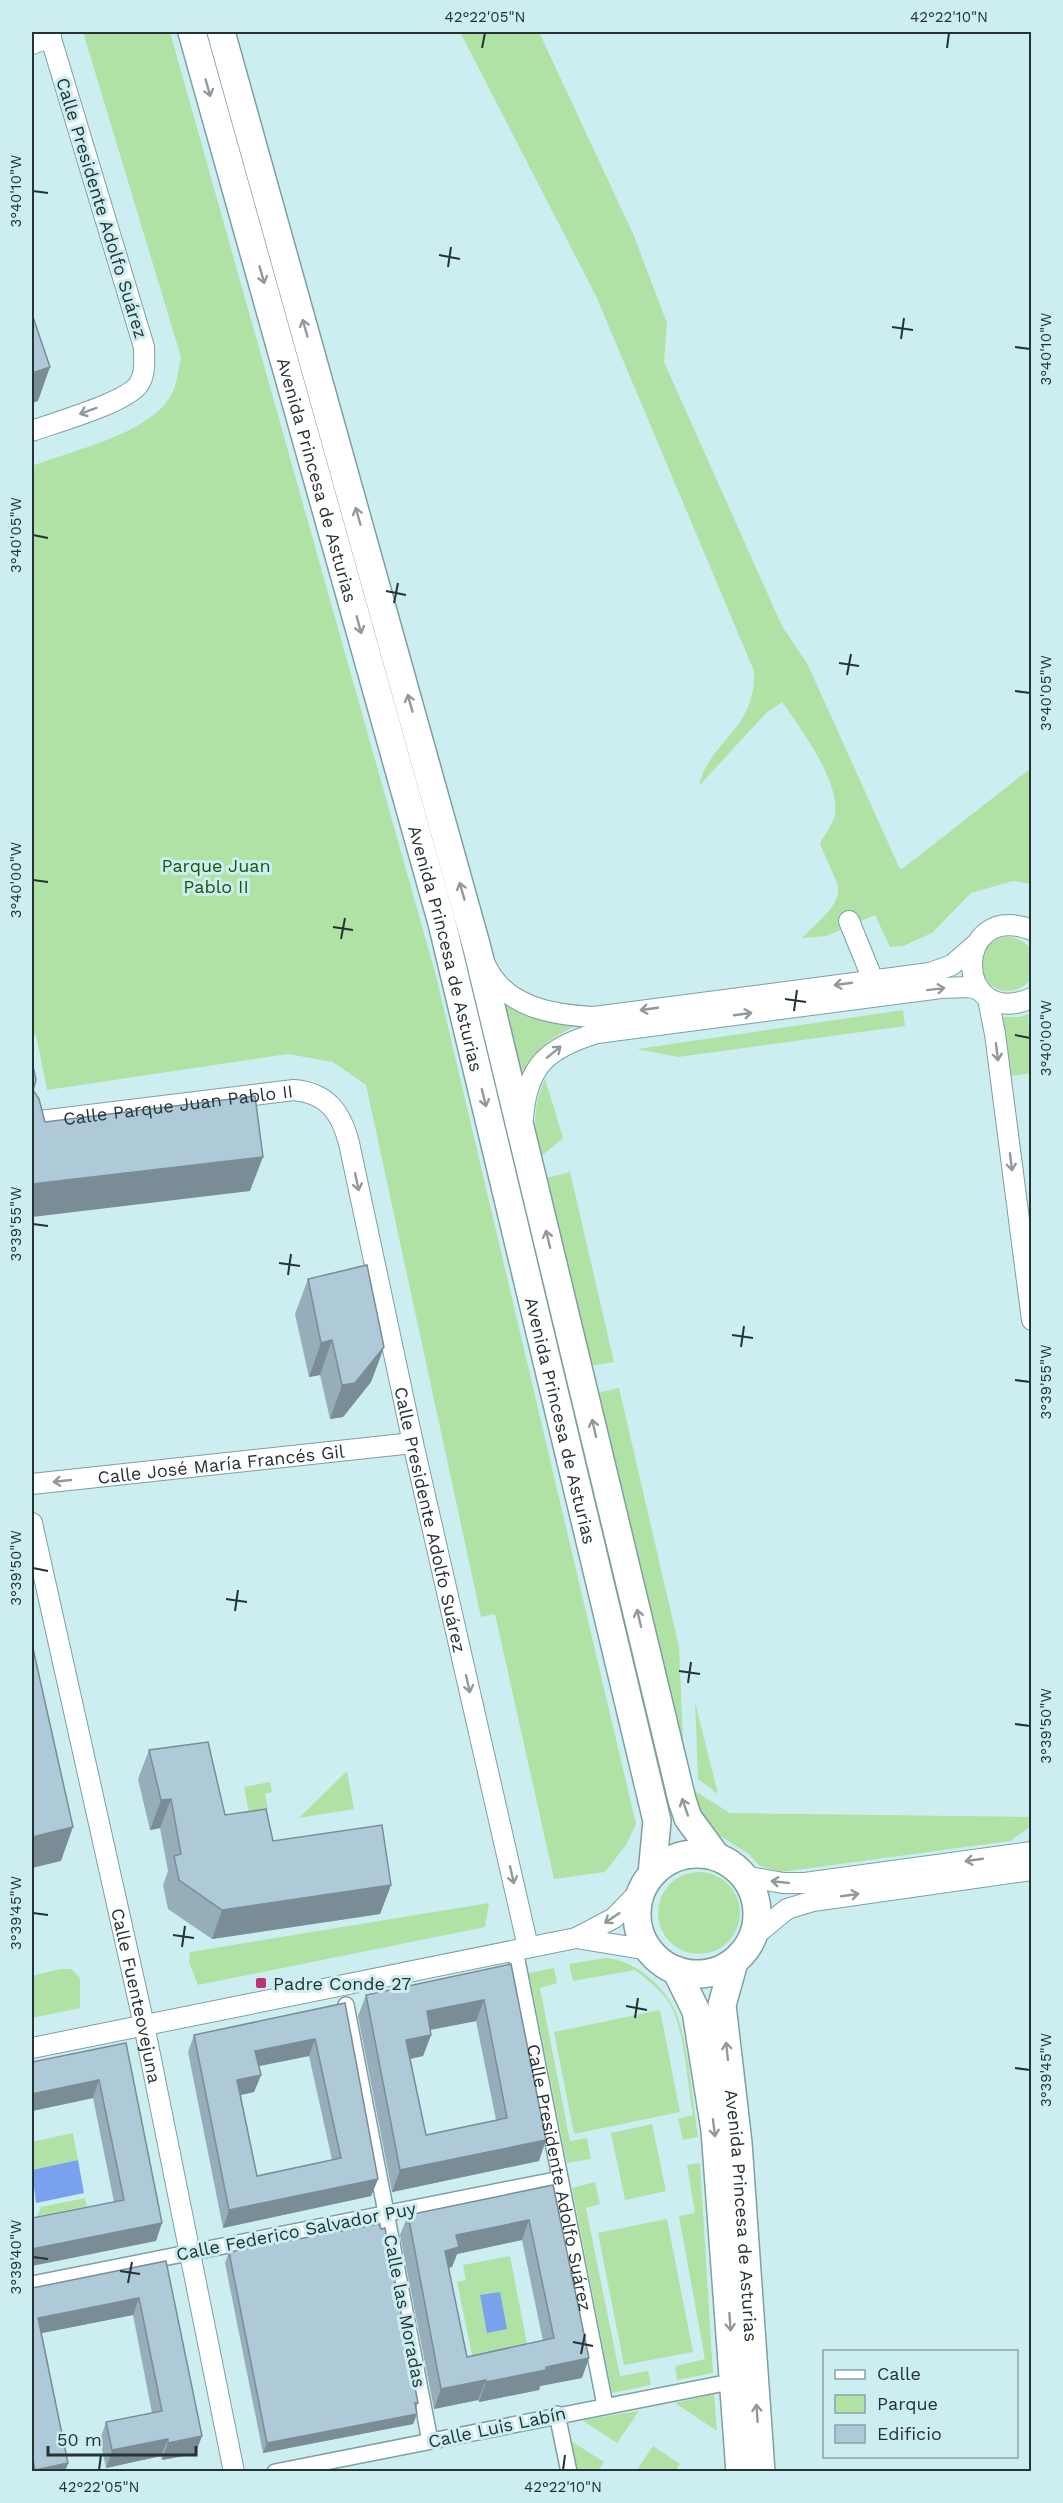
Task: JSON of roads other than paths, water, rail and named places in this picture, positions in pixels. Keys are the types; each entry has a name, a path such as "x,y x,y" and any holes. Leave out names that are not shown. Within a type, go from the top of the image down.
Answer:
{"main road":[{"name":"Avenida Princesa de Asturias","path":"192,32 442,923 657,1821 647,1882"},
{"name":"Avenida Princesa de Asturias","path":"221,32 477,948 682,1800 692,1824 716,1856"},
{"path":"699,1853 716,1856 732,1864 744,1875 754,1894 758,1915 754,1936 734,1962 706,1974 675,1970 661,1962 649,1950 639,1931 637,1910 647,1882 665,1863 681,1855 699,1853"},
{"name":"Avenida Princesa de Asturias","path":"734,1962 722,2005 738,2143 761,2472"},
{"name":"Avenida Princesa de Asturias","path":"675,1970 696,2011 715,2130 740,2472"}],"street":[{"path":"32,44 50,34"},
{"name":"Calle Presidente Adolfo Suárez","path":"32,430 124,398 139,384 144,371 144,347 50,34"},
{"path":"849,921 873,980"},
{"path":"477,948 489,974 504,989 538,1010 559,1015 594,1017 942,970 962,958 986,933 1000,926 1016,925 1032,930"},
{"path":"975,945 970,960 972,975 984,995 995,1034 1032,1320"},
{"name":"Avenida Princesa de Asturias","path":"524,1142 525,1095 533,1074 549,1054 566,1042 597,1033 941,988 969,987 1001,1004 1015,1005 1032,998"},
{"name":"Calle Parque Juan Pablo II","path":"32,1122 294,1090 308,1091 324,1098"},
{"name":"Calle Presidente Adolfo Suárez","path":"324,1098 336,1109 344,1125 522,1949 560,2179 605,2405"},
{"name":"Calle José María Francés Gil","path":"32,1484 413,1443"},
{"name":"Calle Fuenteovejuna","path":"32,1522 144,2025 234,2472"},
{"path":"744,1875 783,1883 805,1883 1032,1852"},
{"path":"754,1936 775,1916 813,1901 1032,1870"},
{"path":"32,2048 576,1938 614,1918 647,1882"},
{"path":"576,1938 649,1950"},
{"name":"Calle las Moradas","path":"346,2005 430,2441"},
{"name":"Calle Federico Salvador Puy","path":"32,2284 560,2179"},
{"name":"Calle Luis Labín","path":"275,2472 557,2414 720,2384"},
{"path":"557,2414 569,2472"}],"water":[{"path":"78,2160 84,2193 36,2203 32,2170"},
{"path":"500,2292 507,2329 487,2333 480,2295"}],"place":[{"name":"Padre Conde 27","path":"261,1983"}],"park label":[{"name":"Parque Juan Pablo II","path":"216,875"}]}
